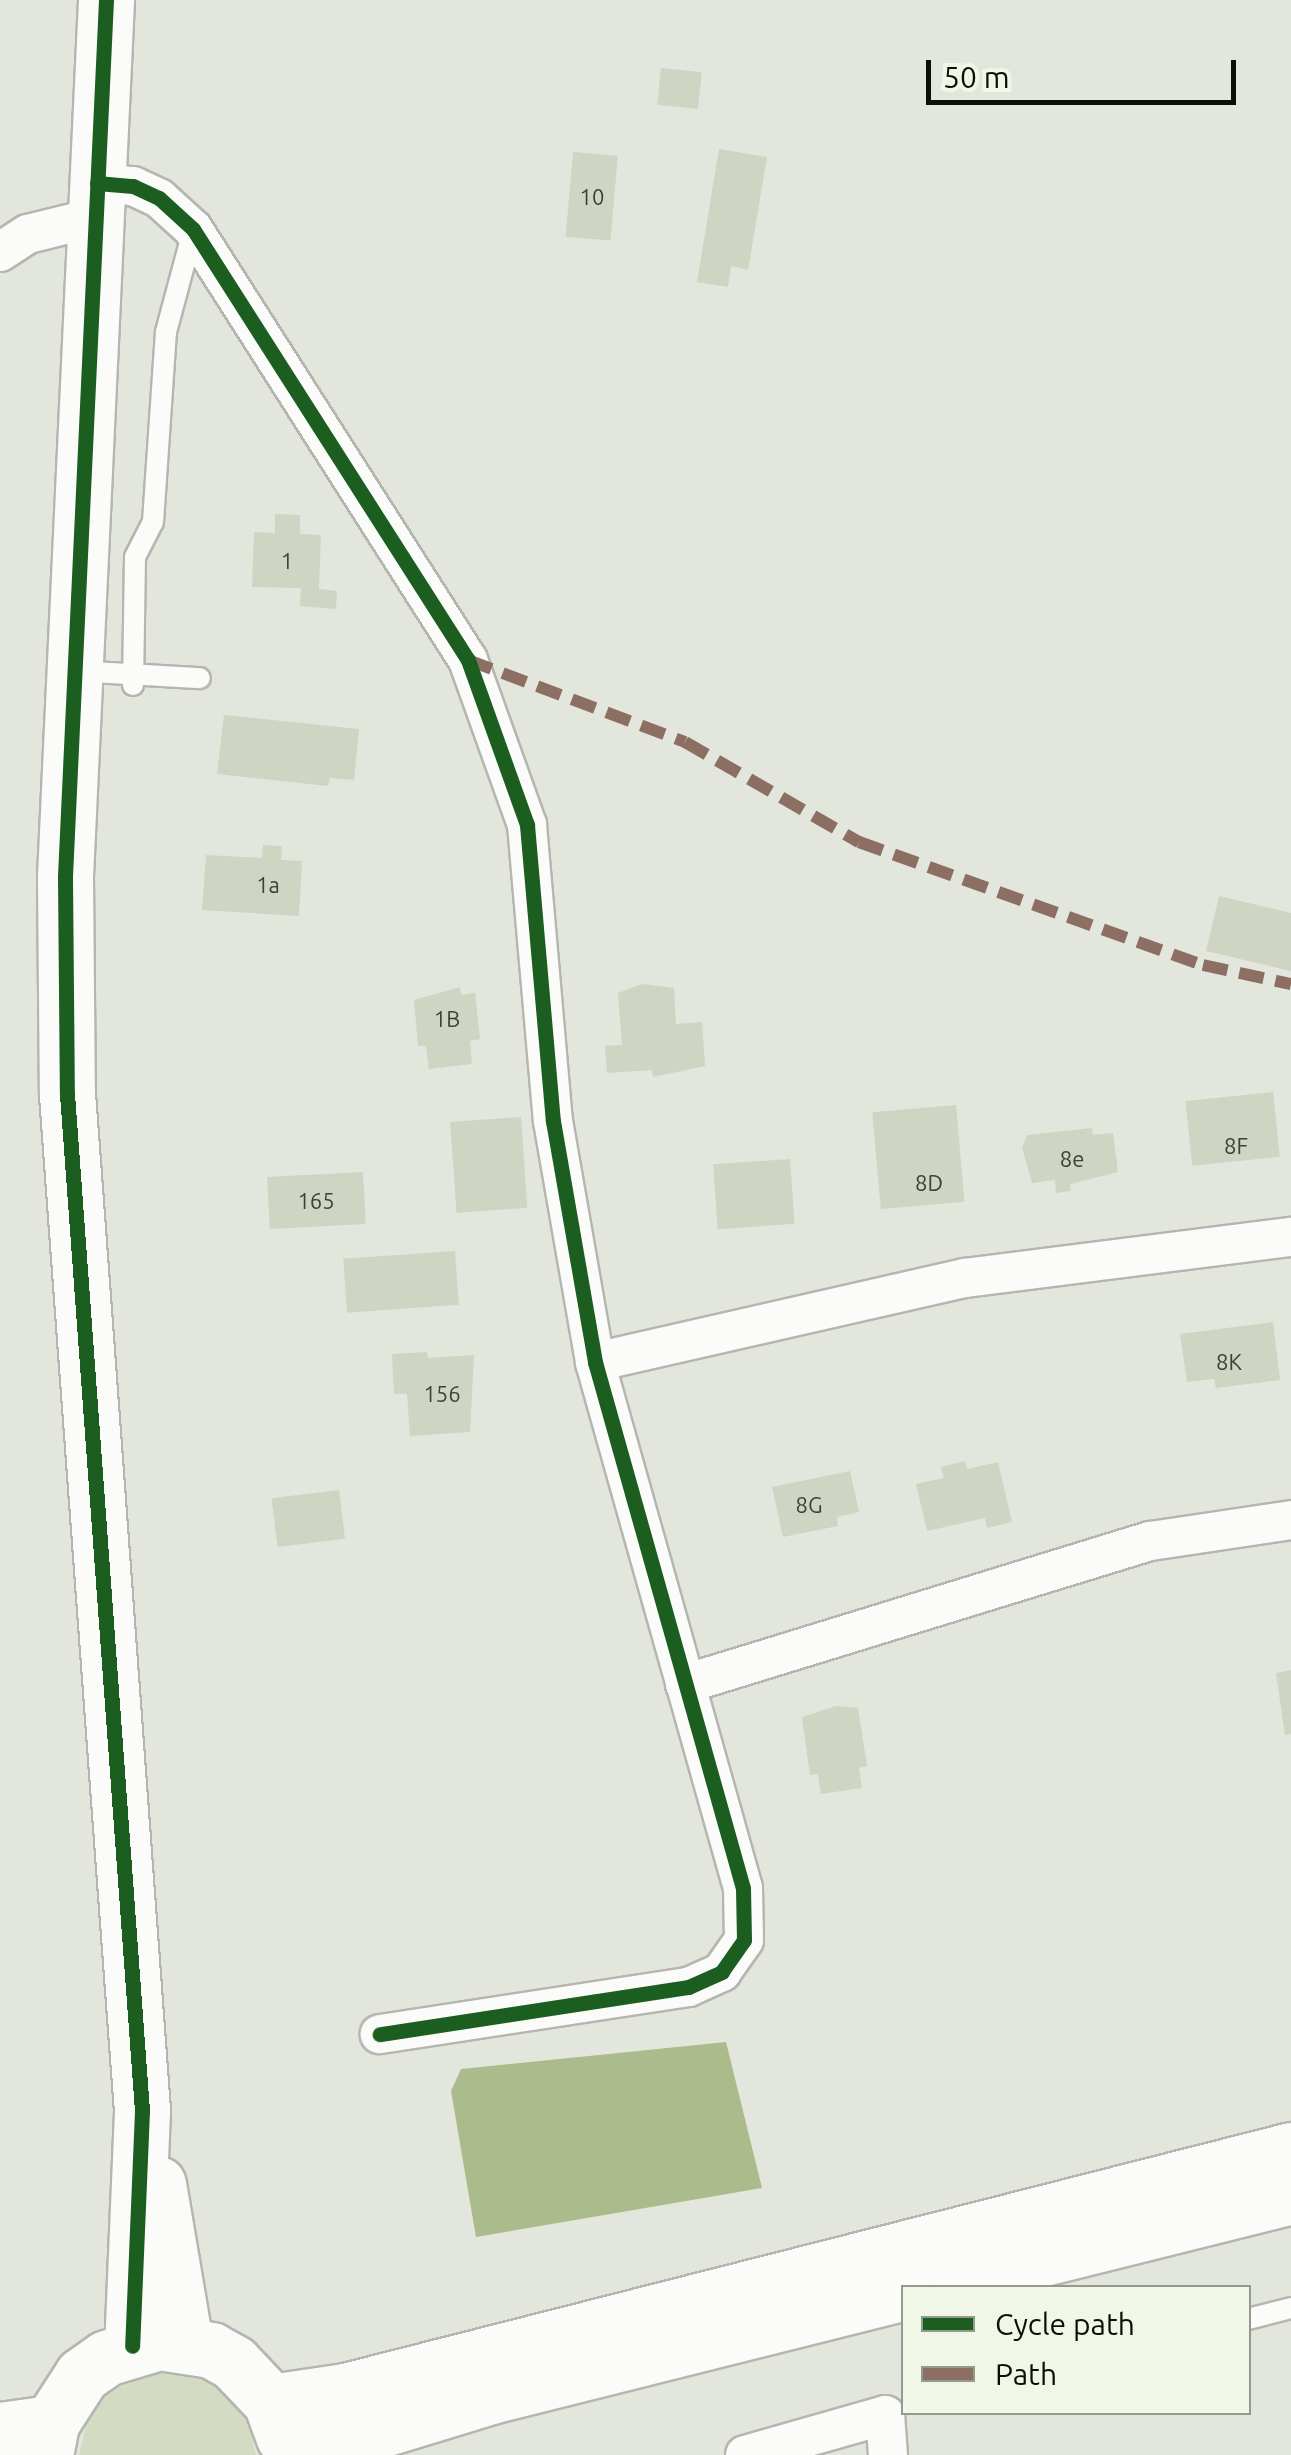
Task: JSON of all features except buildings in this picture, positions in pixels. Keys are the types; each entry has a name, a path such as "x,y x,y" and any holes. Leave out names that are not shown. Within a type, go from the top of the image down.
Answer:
{"main road":[{"path":"106,0 74,670 67,1094 159,2345"},
{"path":"270,2402 364,2386 1291,2150"},
{"path":"935,2285 1291,2196"},
{"path":"298,2455 491,2396 901,2293"},
{"path":"32,2436 82,2375 159,2345 234,2363 270,2402 287,2455"}],"street":[{"path":"0,252 96,200 133,186 159,198 193,229 468,660 527,825 553,1122 594,1362 743,1888 744,1940 722,1972 688,1988 380,2034"},
{"path":"594,1362 965,1278 1291,1236"},
{"path":"684,1684 1151,1540 1291,1520"},
{"path":"746,2455 894,2412 888,2455"}],"lane":[{"path":"133,679 135,557 153,522 166,332 193,229"},
{"path":"74,670 133,679 200,678"},
{"path":"1251,2318 1291,2308"}],"shaded area":[{"path":"726,2042 762,2188 476,2237 451,2091 461,2069"},
{"path":"166,2371 200,2377 228,2396 249,2424 256,2455 79,2455 86,2426 104,2398 133,2378"}],"marked path":[{"path":"468,660 685,742 859,842 1203,965 1291,984"}],"cycle path":[{"path":"106,0 65,877 67,1094 142,2111 132,2346"},
{"path":"97,183 133,186 159,198 193,229 468,660 527,825 553,1121 595,1362 743,1888 744,1940 722,1972 688,1987 380,2034"}]}
